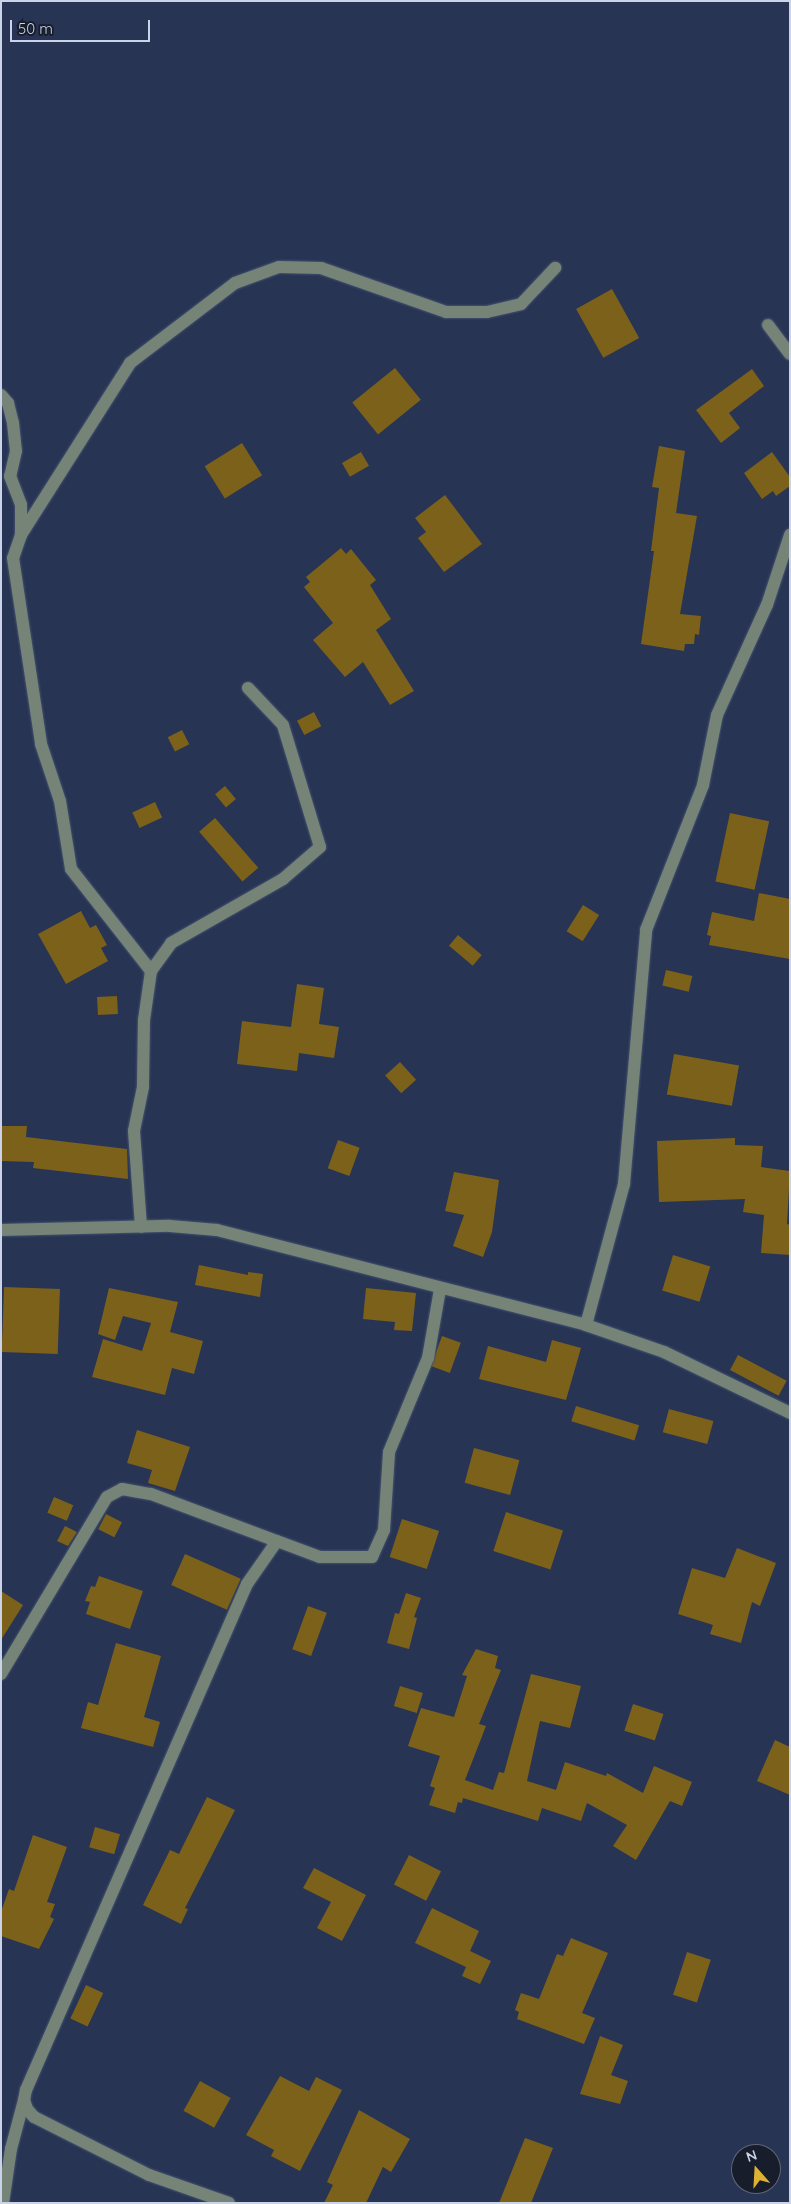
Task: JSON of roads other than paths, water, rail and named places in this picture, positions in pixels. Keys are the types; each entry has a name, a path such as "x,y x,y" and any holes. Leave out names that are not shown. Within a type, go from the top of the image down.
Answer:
{"street":[{"path":"151,971 71,869 60,800 42,744 13,558 22,535 130,363 236,284 279,268 321,268 446,312 487,312 521,304 555,268"},
{"path":"768,325 790,354"},
{"path":"1,395 8,402 13,423 16,451 10,476 21,505 22,535"},
{"path":"586,1325 624,1184 646,930 703,785 717,715 767,605 790,535"},
{"path":"141,1228 134,1131 143,1087 144,1020 151,971 172,943 283,879 320,847 283,724 248,688"},
{"path":"1,1230 141,1228 218,1230 440,1289 586,1325 664,1352 790,1413"},
{"path":"1,1674 107,1497 122,1488 151,1494 320,1556 372,1557 384,1530 389,1452 428,1358 440,1289"},
{"path":"3,2203 11,2149 24,2100 247,1584 277,1541"},
{"path":"24,2100 26,2109 34,2117 140,2170 230,2203"}]}
